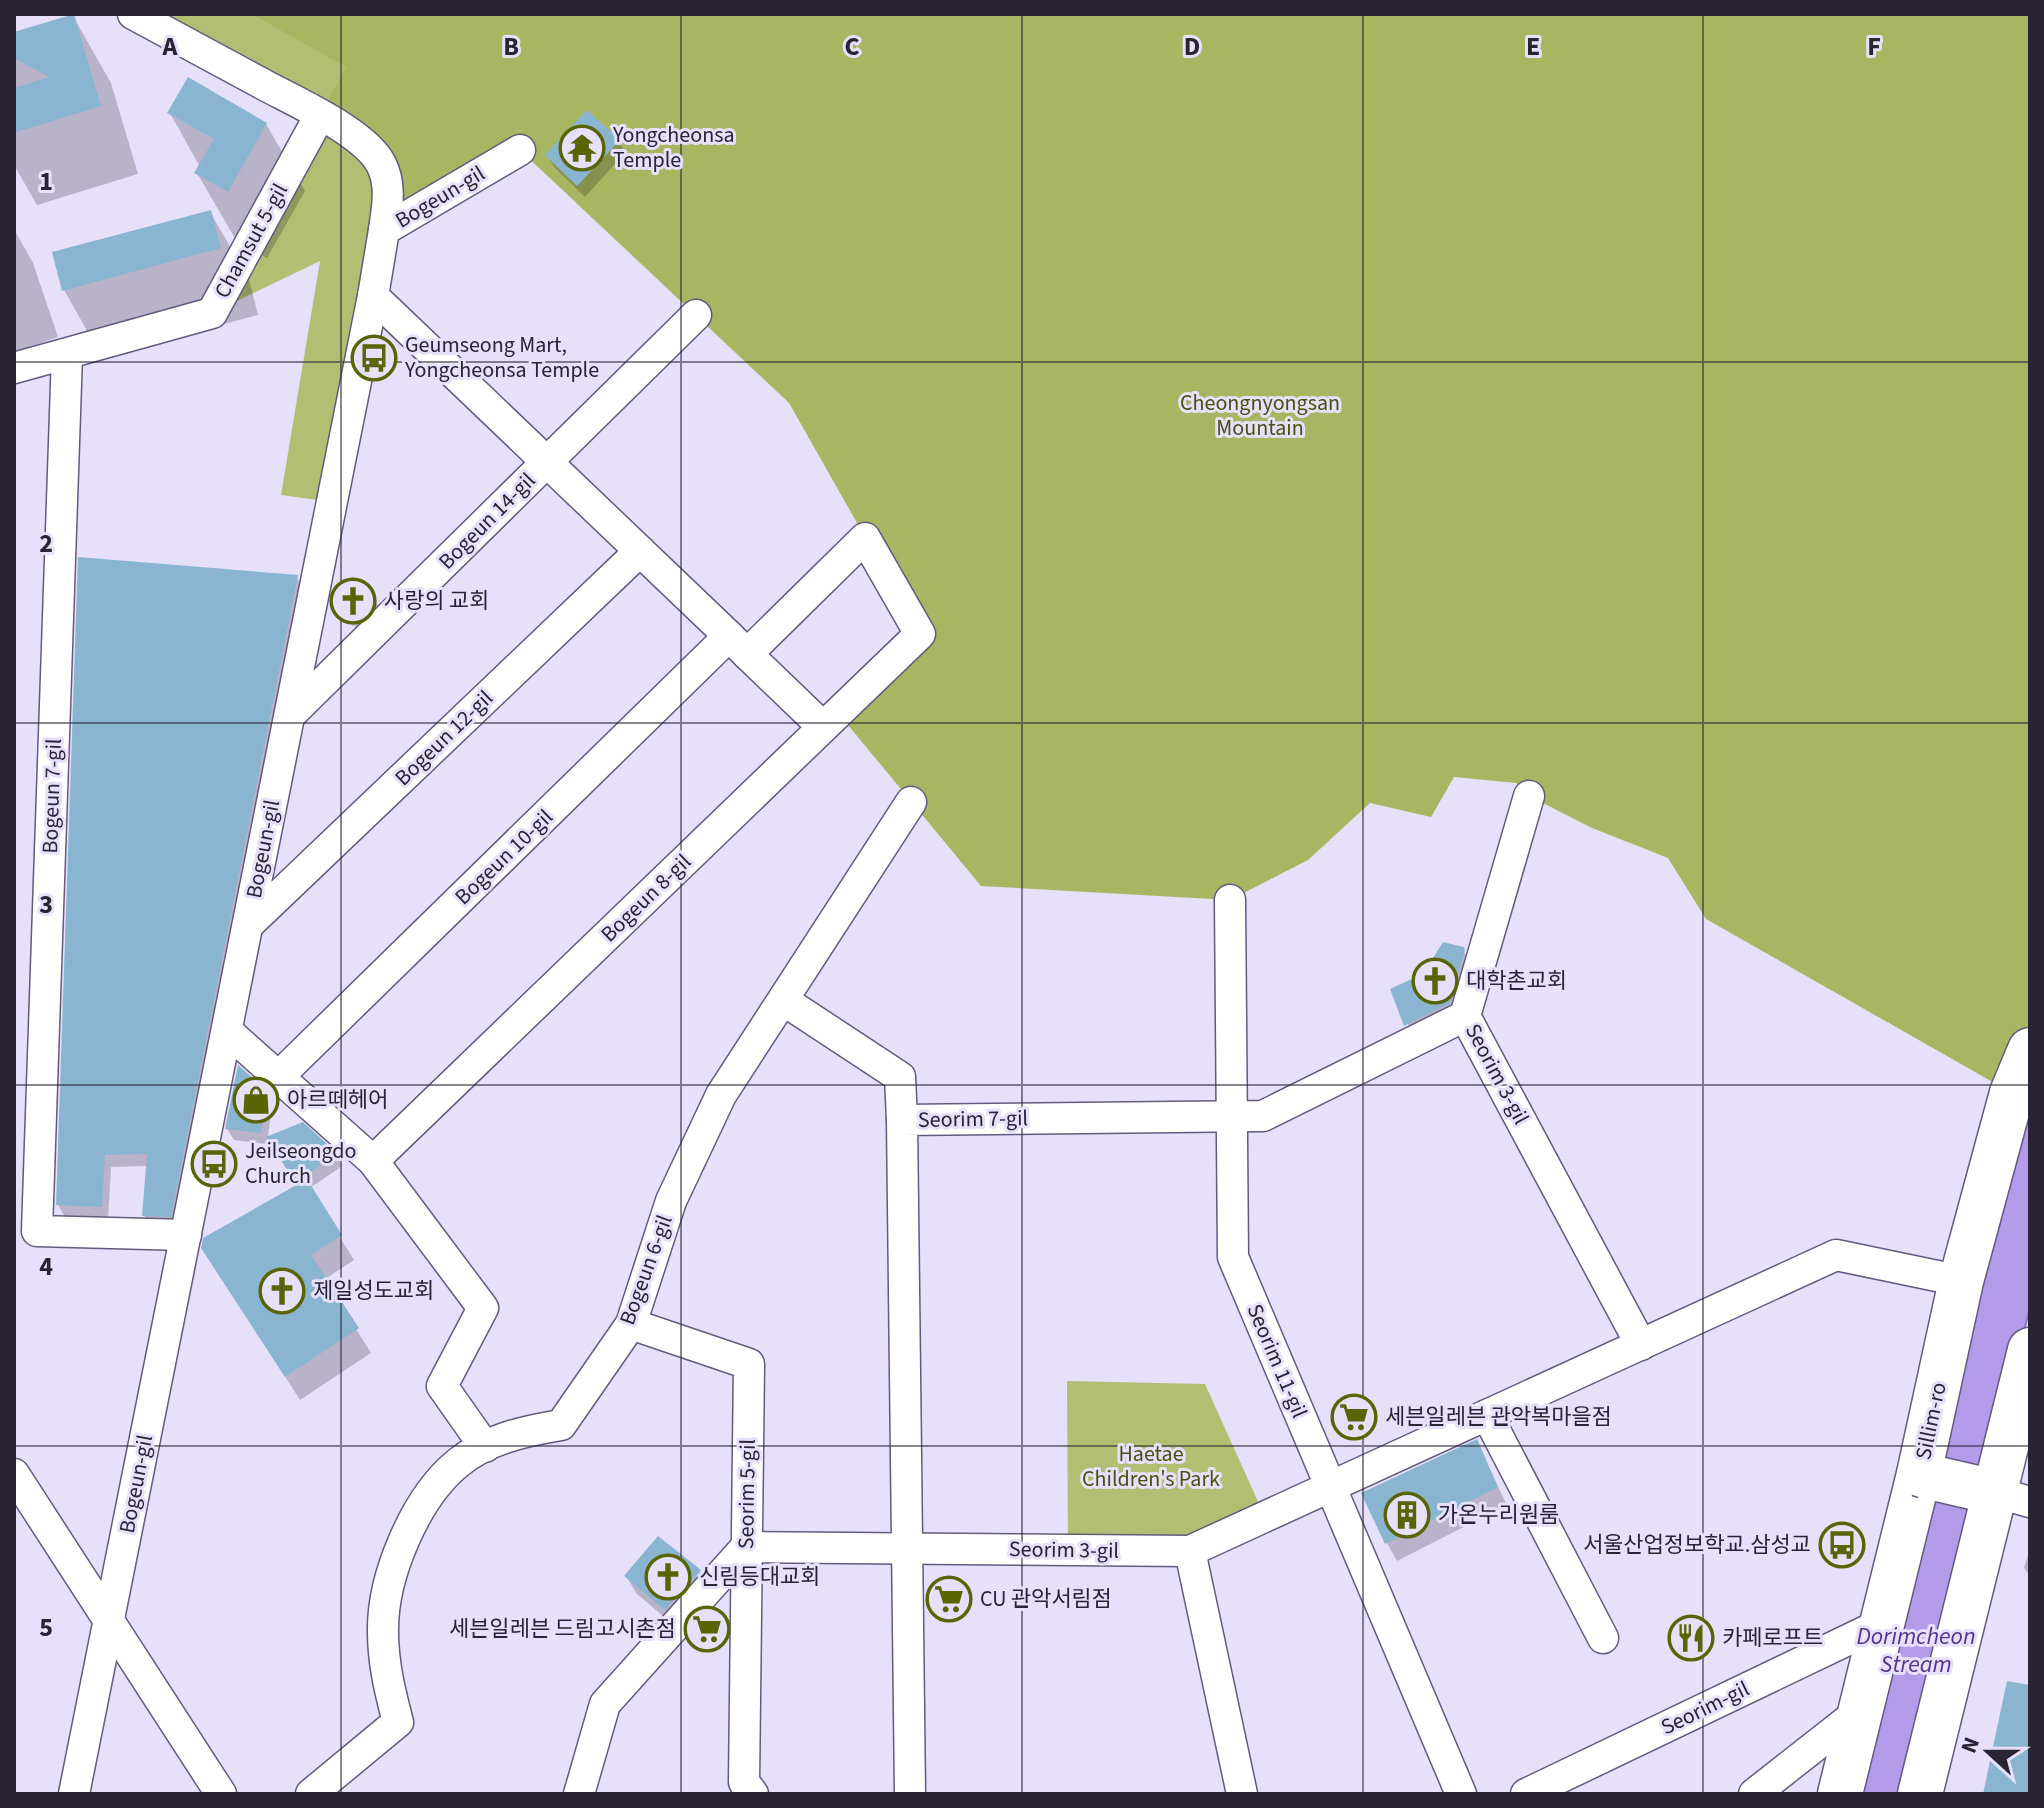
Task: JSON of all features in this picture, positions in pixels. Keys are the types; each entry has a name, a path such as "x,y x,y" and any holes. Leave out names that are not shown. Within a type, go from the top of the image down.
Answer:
{"main road":[{"name":"Sillim-ro","path":"1840,1794 1919,1474 1961,1281 2012,1093 2030,1050"},
{"path":"1920,1794 2012,1497 2030,1350"},
{"path":"1919,1474 2012,1497"}],"street":[{"path":"133,14 320,115 369,148 380,162 387,180 384,230"},
{"name":"Chamsut 5-gil","path":"14,368 212,313 320,115"},
{"name":"Bogeun-gil","path":"74,1794 384,230 520,150"},
{"name":"Bogeun 14-gil","path":"373,296 547,462"},
{"name":"Bogeun 14-gil","path":"290,715 696,315"},
{"name":"Bogeun 7-gil","path":"67,355 37,1231 186,1235"},
{"path":"547,462 823,727"},
{"name":"Bogeun 8-gil","path":"373,1161 920,634 865,538"},
{"name":"Bogeun 10-gil","path":"278,1077 738,645 865,538"},
{"name":"Bogeun 12-gil","path":"248,925 640,551"},
{"path":"1465,1016 1529,796"},
{"name":"Bogeun 6-gil","path":"311,1794 398,1722 387,1679 382,1629 389,1586 402,1544 419,1509 437,1483 459,1462 508,1436 561,1425 631,1324 671,1201 721,1095 911,802"},
{"name":"Seorim 11-gil","path":"1230,900 1233,1257 1461,1794"},
{"path":"783,1000 900,1077 902,1120"},
{"name":"Seorim 7-gil","path":"910,1794 902,1120 1263,1116 1465,1016"},
{"name":"Seorim 3-gil","path":"1465,1016 1641,1345"},
{"path":"227,1031 373,1161 483,1308 442,1386 485,1447"},
{"name":"Seorim 3-gil","path":"746,1547 1190,1551 1836,1255 1961,1281"},
{"name":"Seorim 5-gil","path":"631,1324 749,1364 744,1782 753,1794"},
{"path":"1487,1415 1603,1638"},
{"path":"14,1474 221,1794"},
{"path":"579,1794 605,1704 746,1547"},
{"path":"1190,1551 1242,1794"},
{"name":"Seorim-gil","path":"1526,1794 1883,1623"},
{"path":"1754,1794 1861,1710"}],"green space":[{"path":"162,14 250,14 347,67 380,162 332,502 281,495 320,261 212,313 320,115"},
{"name":"Cheongnyongsan Mountain","path":"250,14 2030,14 2030,1050 2012,1093 1706,919 1668,858 1592,828 1529,796 1516,783 1454,777 1431,817 1370,803 1308,860 1230,900 981,886 838,713 920,634 789,403 520,150 384,230 387,180 320,115 346,67"},
{"name":"Haetae Children's Park","path":"1067,1381 1205,1384 1265,1517 1190,1551 1068,1550"}],"water":[{"name":"Dorimcheon Stream","path":"2030,1076 2030,1307 1910,1794 1849,1794"}],"building":[{"path":"74,14 101,106 14,133 14,88 49,77 14,58 14,32"},
{"path":"188,77 267,123 228,192 194,173 214,139 167,113"},
{"name":"Yongcheonsa Temple","path":"587,110 620,140 577,186 545,155"},
{"path":"211,210 221,248 62,291 52,252"},
{"path":"78,557 298,575 171,1217 142,1216 147,1154 105,1155 102,1207 56,1205"},
{"name":"사랑의 교회","path":"353,577 377,601 353,626 330,604"},
{"name":"대학촌교회","path":"1443,942 1464,947 1465,950 1450,1003 1404,1026 1390,989 1423,974"},
{"path":"238,1065 266,1090 261,1133 225,1129"},
{"path":"303,1122 338,1154 295,1182 266,1137"},
{"name":"제일성도교회","path":"307,1179 342,1235 311,1255 359,1328 285,1377 201,1248 203,1238"},
{"name":"가온누리원룸","path":"1477,1439 1498,1487 1385,1544 1361,1493"},
{"name":"신림등대교회","path":"658,1536 701,1570 665,1610 624,1576"},
{"path":"2007,1681 2030,1685 2030,1794 1983,1794"}],"place":[{"name":"Yongcheonsa Temple","path":"582,148"},
{"name":"Geumseong Mart, Yongcheonsa Temple","path":"374,358"},
{"name":"사랑의 교회","path":"353,601"},
{"name":"대학촌교회","path":"1435,981"},
{"name":"아르떼헤어","path":"256,1100"},
{"name":"Jeilseongdo Church","path":"214,1164"},
{"name":"제일성도교회","path":"282,1291"},
{"name":"세븐일레븐 관악복마을점","path":"1354,1417"},
{"name":"가온누리원룸","path":"1407,1515"},
{"name":"서울산업정보학교.삼성교","path":"1842,1545"},
{"name":"신림등대교회","path":"668,1577"},
{"name":"CU 관악서림점","path":"949,1599"},
{"name":"세븐일레븐 드림고시촌점","path":"707,1629"},
{"name":"카페로프트","path":"1691,1638"}]}
